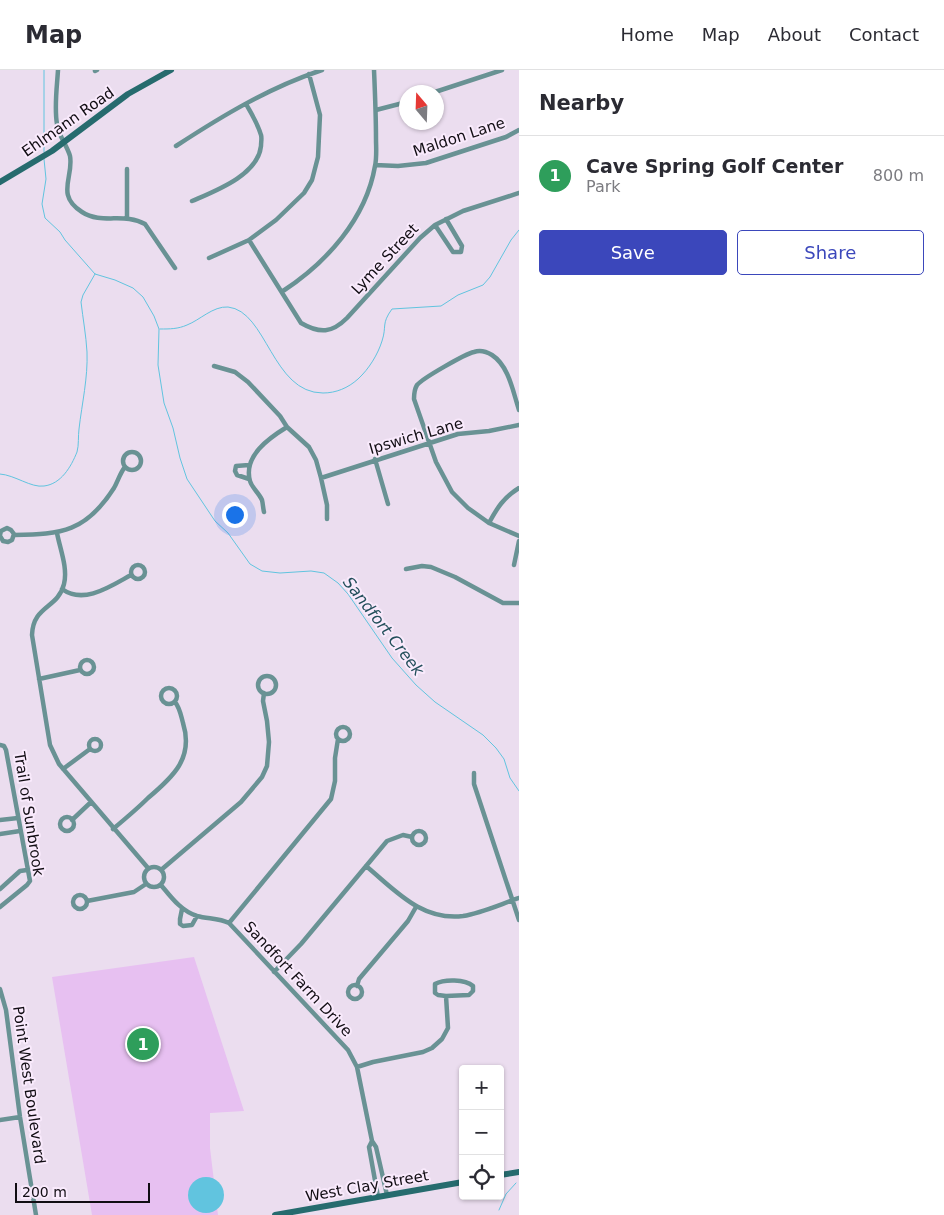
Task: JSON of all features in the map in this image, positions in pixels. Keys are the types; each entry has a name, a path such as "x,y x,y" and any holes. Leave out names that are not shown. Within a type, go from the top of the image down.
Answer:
{"street":[{"path":"58,70 57,125 70,157 66,182 66,190 70,201 83,213 108,220 126,217 145,224 175,268"},
{"name":"Ehlmann Road","path":"1,182 52,151 128,94 171,70"},
{"path":"176,146 246,104 309,74 322,70"},
{"path":"249,240 282,292 318,265 346,232 365,200 375,165 376,110 374,70"},
{"path":"444,89 502,70"},
{"path":"209,258 249,240 276,220 304,193 312,180 318,157 320,115 309,74"},
{"path":"192,201 231,181 255,164 258,159 262,136 246,104"},
{"path":"376,110 399,104"},
{"name":"Maldon Lane","path":"375,165 398,166 426,163 506,137 519,130"},
{"path":"126,217 127,169"},
{"name":"Lyme Street","path":"282,292 290,308 301,323 316,330 331,330 348,318 420,238 435,225 446,219 519,193"},
{"path":"435,225 453,252 461,252 462,246 446,219"},
{"path":"519,410 504,368 499,360 485,352 473,352 425,378 416,386 414,391 414,400 436,462 452,492 468,508 489,523 519,536"},
{"path":"214,366 235,372 248,382 280,416 286,427 301,438 313,453 327,505 327,519"},
{"name":"Ipswich Lane","path":"321,478 375,459 458,434 489,431 519,424"},
{"path":"264,512 262,500 254,490 249,479 250,464 257,452 272,436 286,427"},
{"path":"14,535 57,533 78,526 96,512 114,488 125,467 123,458 133,452 138,454 141,460 138,468 130,470 125,467"},
{"path":"375,459 388,504"},
{"path":"249,479 237,475 235,468 239,464 250,464"},
{"path":"489,523 499,505 519,488"},
{"path":"7,528 12,530 14,535 12,540 8,542 2,540 0,536 1,531 7,528"},
{"path":"57,533 65,572 62,589 58,596 38,613 32,628 38,679 50,745 54,756 90,803 148,868"},
{"path":"514,565 519,541"},
{"path":"406,569 422,566 431,567 455,577 497,600 507,603 519,603"},
{"path":"62,589 71,594 86,596 131,576"},
{"path":"38,679 80,670"},
{"path":"161,870 241,802 262,777 267,766 268,742 267,720 263,701 264,693"},
{"path":"113,829 172,777 183,759 186,740 185,728 178,705 175,702"},
{"path":"229,923 331,798 335,781 338,739"},
{"name":"Trail of Sunbrook","path":"0,746 4,746 6,750 30,881 0,907"},
{"path":"63,769 90,749"},
{"path":"474,773 474,784 519,920"},
{"path":"72,820 90,803"},
{"path":"0,820 18,818"},
{"path":"0,834 20,831"},
{"path":"274,972 306,938 390,838 403,835 412,837"},
{"path":"366,866 416,907 436,915 464,916 519,898"},
{"path":"148,868 153,867 161,870"},
{"path":"148,868 143,876 146,884 152,887 161,885 164,879 161,870"},
{"path":"0,889 20,871 27,870"},
{"path":"87,901 134,892 146,884"},
{"name":"Sandfort Farm Drive","path":"161,885 182,909 197,916 219,919 229,923 348,1050 357,1067 372,1141 376,1147 387,1195"},
{"path":"357,986 359,979 408,921 416,907"},
{"name":"Sandfort Farm Drive","path":"182,909 180,924 184,926 192,925 197,916"},
{"path":"467,981 472,986 473,991 469,995 446,996 435,993 434,986 437,983 467,981"},
{"name":"Point West Boulevard","path":"0,989 6,1010 20,1117 36,1215"},
{"path":"357,1067 432,1048 442,1039 448,1028 446,996"},
{"path":"0,1120 20,1117"},
{"name":"Sandfort Farm Drive","path":"372,1141 370,1147 378,1197"},
{"path":"504,1174 519,1172"},
{"name":"West Clay Street","path":"275,1215 459,1183"}],"shaded area":[{"path":"194,957 244,1111 210,1113 210,1148 218,1215 92,1215 52,977"}],"water":[{"path":"206,1177 218,1183 224,1195 218,1207 206,1213 194,1207 188,1195 194,1183"}],"waterway":[{"name":"Sandfort Creek","path":"44,70 44,152"},
{"name":"Sandfort Creek","path":"44,159 46,179 42,204 45,218 60,232 95,274 133,288 143,297 154,316 159,329 158,365 164,403 173,428 180,458 187,479 215,521 228,533 250,564 262,571 280,573 311,571 324,573 338,583 348,594 392,658 416,685 435,702 483,735 496,748 504,759 510,778 519,791"},
{"path":"160,329 184,326 212,311 228,307 241,312 252,322 281,367 292,380 306,389 323,393 337,391 354,382 362,375 376,356 383,336 385,322 392,309 441,306 458,295 483,285 519,230"},
{"path":"0,474 34,485 50,485 65,474 75,458 87,362 81,302 95,274"},
{"name":"Sandfort Creek","path":"499,1210 506,1194 516,1183"}],"place":[{"name":"Cave Spring Golf Center","path":"143,1044"}]}
